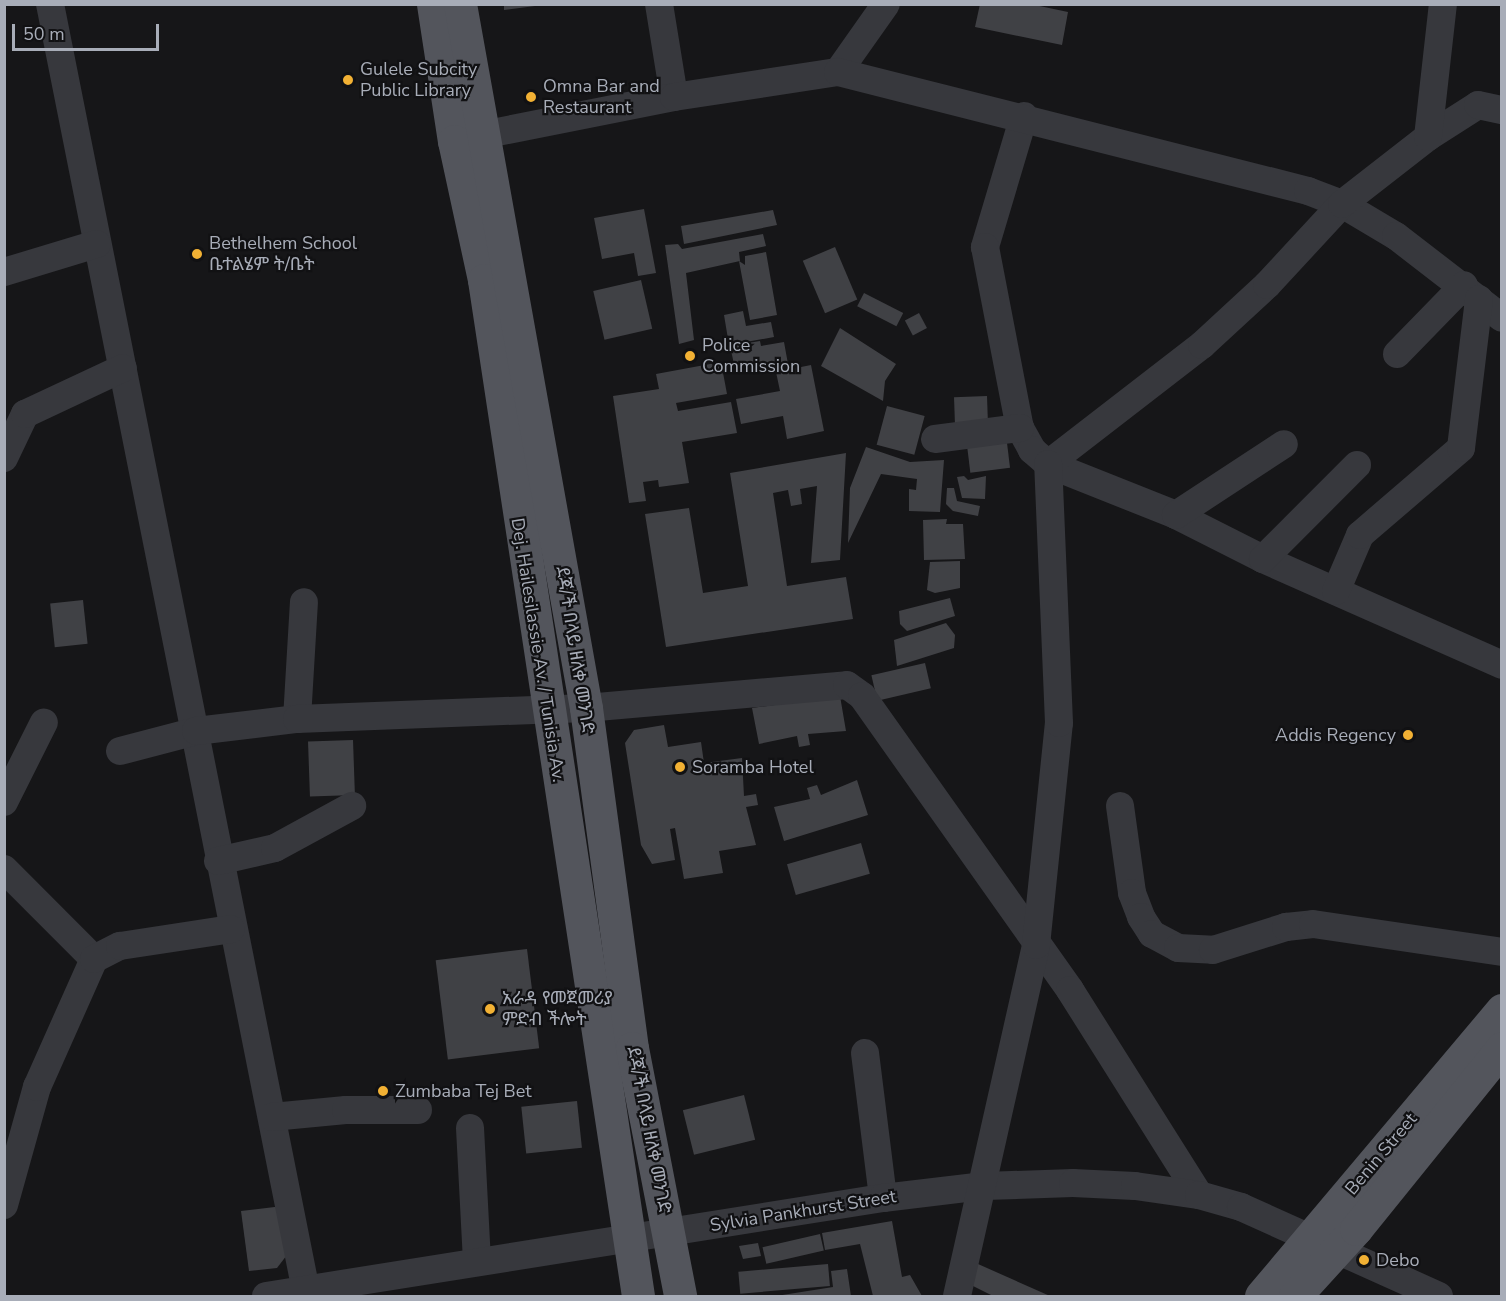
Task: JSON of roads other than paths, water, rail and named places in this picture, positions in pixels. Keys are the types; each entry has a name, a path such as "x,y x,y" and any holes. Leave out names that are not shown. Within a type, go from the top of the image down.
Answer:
{"main road":[{"name":"Dej. Hailesilassie Av. / Tunisia Av.","path":"433,4 468,137 484,280 548,708 603,1047 626,1237 638,1296"},
{"name":"ደጃ/ች በላይ ዘለቀ መንገድ","path":"460,4 468,137 586,708 632,1048 670,1232 680,1296"},
{"name":"Benin Street","path":"1295,1296 1323,1244 1502,1010"},
{"name":"Benin Street","path":"1261,1296 1323,1244 1356,1229 1502,1048"}],"street":[{"path":"50,4 196,731 231,928 272,1117 306,1295"},
{"path":"659,4 674,97"},
{"path":"838,72 886,4"},
{"path":"1428,137 1443,4"},
{"path":"468,137 674,97 838,72 1024,116 1251,174 1342,204 1396,236 1502,318"},
{"path":"1048,464 1202,345 1268,285 1342,204 1428,137 1478,105 1502,110"},
{"path":"1024,116 985,247 1020,428 1032,450 1048,464 1176,515 1263,559 1502,665"},
{"path":"4,272 97,244"},
{"path":"1397,354 1471,292"},
{"path":"1336,591 1360,536 1461,448 1471,292"},
{"path":"4,458 25,414 123,368"},
{"path":"935,439 1020,428"},
{"path":"1176,515 1284,444"},
{"path":"957,1296 984,1186 1036,945 1059,723 1048,464"},
{"path":"1263,559 1358,465"},
{"path":"297,719 304,602"},
{"path":"120,751 196,731 297,719 586,708 847,685 862,696 1036,945 1199,1195"},
{"path":"4,802 44,722"},
{"path":"218,861 275,848 352,806"},
{"path":"1120,806 1132,893 1141,917 1152,934 1178,948 1213,950 1286,927 1313,924 1502,952"},
{"path":"4,869 94,959"},
{"path":"4,1205 37,1088 94,959 120,946 231,928"},
{"path":"865,1053 883,1198"},
{"path":"272,1117 346,1110 418,1110"},
{"path":"470,1128 477,1260"},
{"name":"Sylvia Pankhurst Street","path":"266,1296 306,1295 477,1260 883,1198 984,1186 1124,1185 1199,1195 1323,1244 1439,1296"}],"place":[{"name":"Gulele Subcity Public Library","path":"348,80"},
{"name":"Omna Bar and Restaurant","path":"531,97"},
{"name":"Bethelhem School ቤተልሄም ት/ቤት","path":"197,254"},
{"name":"Police Commission","path":"690,356"},
{"name":"Addis Regency","path":"1408,735"},
{"name":"Soramba Hotel","path":"680,767"},
{"name":"አራዳ የመጀመሪያ ምድብ ችሎት","path":"490,1009"},
{"name":"Zumbaba Tej Bet","path":"383,1091"},
{"name":"Debo","path":"1364,1260"}]}
